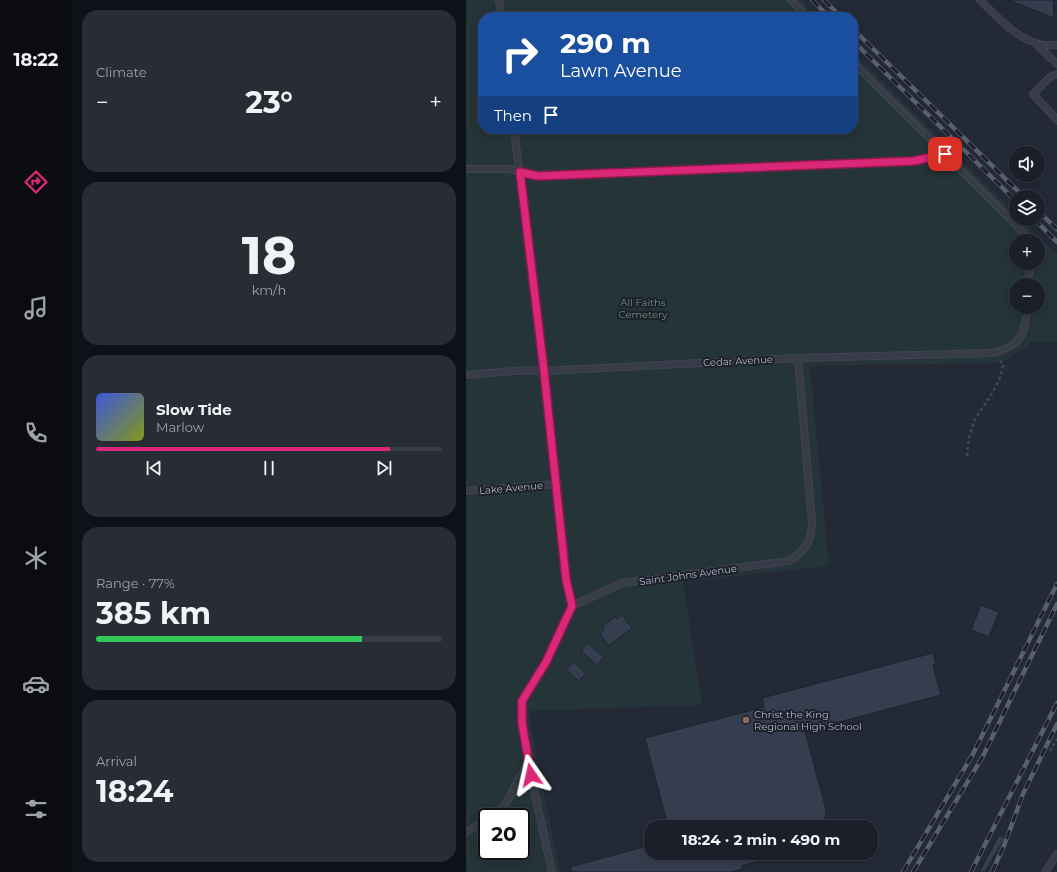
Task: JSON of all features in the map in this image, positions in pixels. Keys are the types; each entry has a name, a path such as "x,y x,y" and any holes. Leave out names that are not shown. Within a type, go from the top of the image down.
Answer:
{"lane":[{"path":"499,0 500,12"},
{"path":"791,0 803,12"},
{"path":"980,0 1022,37 1037,45 1057,64"},
{"path":"1037,45 1057,46"},
{"path":"858,67 1024,234"},
{"path":"1057,74 1050,77 1033,94 1057,120"},
{"path":"515,134 544,371 566,579 572,606 546,662 522,701 522,723 528,762 552,872"},
{"path":"466,169 485,168 520,172 538,176 914,161 945,154"},
{"name":"Cedar Avenue","path":"466,375 526,370 544,371 798,358 993,353 1010,348 1020,339 1025,326 1026,314"},
{"name":"Saint Johns Avenue","path":"572,606 622,583 789,561 804,550 811,536 812,522 798,358"},
{"name":"Lake Avenue","path":"466,491 556,484"},
{"path":"502,808 505,805 528,762"},
{"path":"466,832 478,825"},
{"path":"1045,872 1057,854"}],"path":[{"path":"967,456 969,438 976,418 1002,376 1003,366 993,353"},
{"path":"1050,751 1057,739"}],"green space":[{"name":"All Faiths Cemetery","path":"466,0 801,0 813,12 478,12 478,134 858,134 858,57 1009,207 1009,226 1028,226 1036,234 1009,234 1009,270 1045,270 1045,243 1057,255 1057,342 1032,343 1001,363 810,366 829,566 683,582 702,705 530,711 531,728 560,872 466,872"}],"building":[{"path":"1009,0 1053,0 1054,18"},
{"path":"981,605 999,612 989,637 971,630"},
{"path":"622,615 632,628 609,646 600,634 604,630 602,627 615,617 617,619"},
{"path":"587,643 604,657 597,665 581,651"},
{"path":"933,653 936,664 933,665 941,695 805,731 825,806 825,820 666,820 645,738 764,707 762,698"},
{"path":"573,662 586,673 579,681 566,670"},
{"path":"999,835 1005,838 985,872 979,872"},
{"path":"644,847 644,860 764,860 741,866 742,869 732,872 572,872 570,867"}],"railway":[{"path":"812,0 824,12"},
{"path":"824,0 836,12"},
{"path":"858,34 1017,190"},
{"path":"858,46 1009,194"},
{"path":"1045,218 1057,229"},
{"path":"1041,226 1057,242"},
{"path":"903,872 973,754 1057,584"},
{"path":"913,872 982,758 1057,604"},
{"path":"971,872 1057,703"},
{"path":"992,872 1005,843 1023,794 1057,724"}],"place":[{"name":"Christ the King Regional High School","path":"746,720"}],"route":[{"path":"531,775 522,723 522,701 546,662 572,606 566,579 544,371 520,172 538,176 914,161 945,154"}]}
